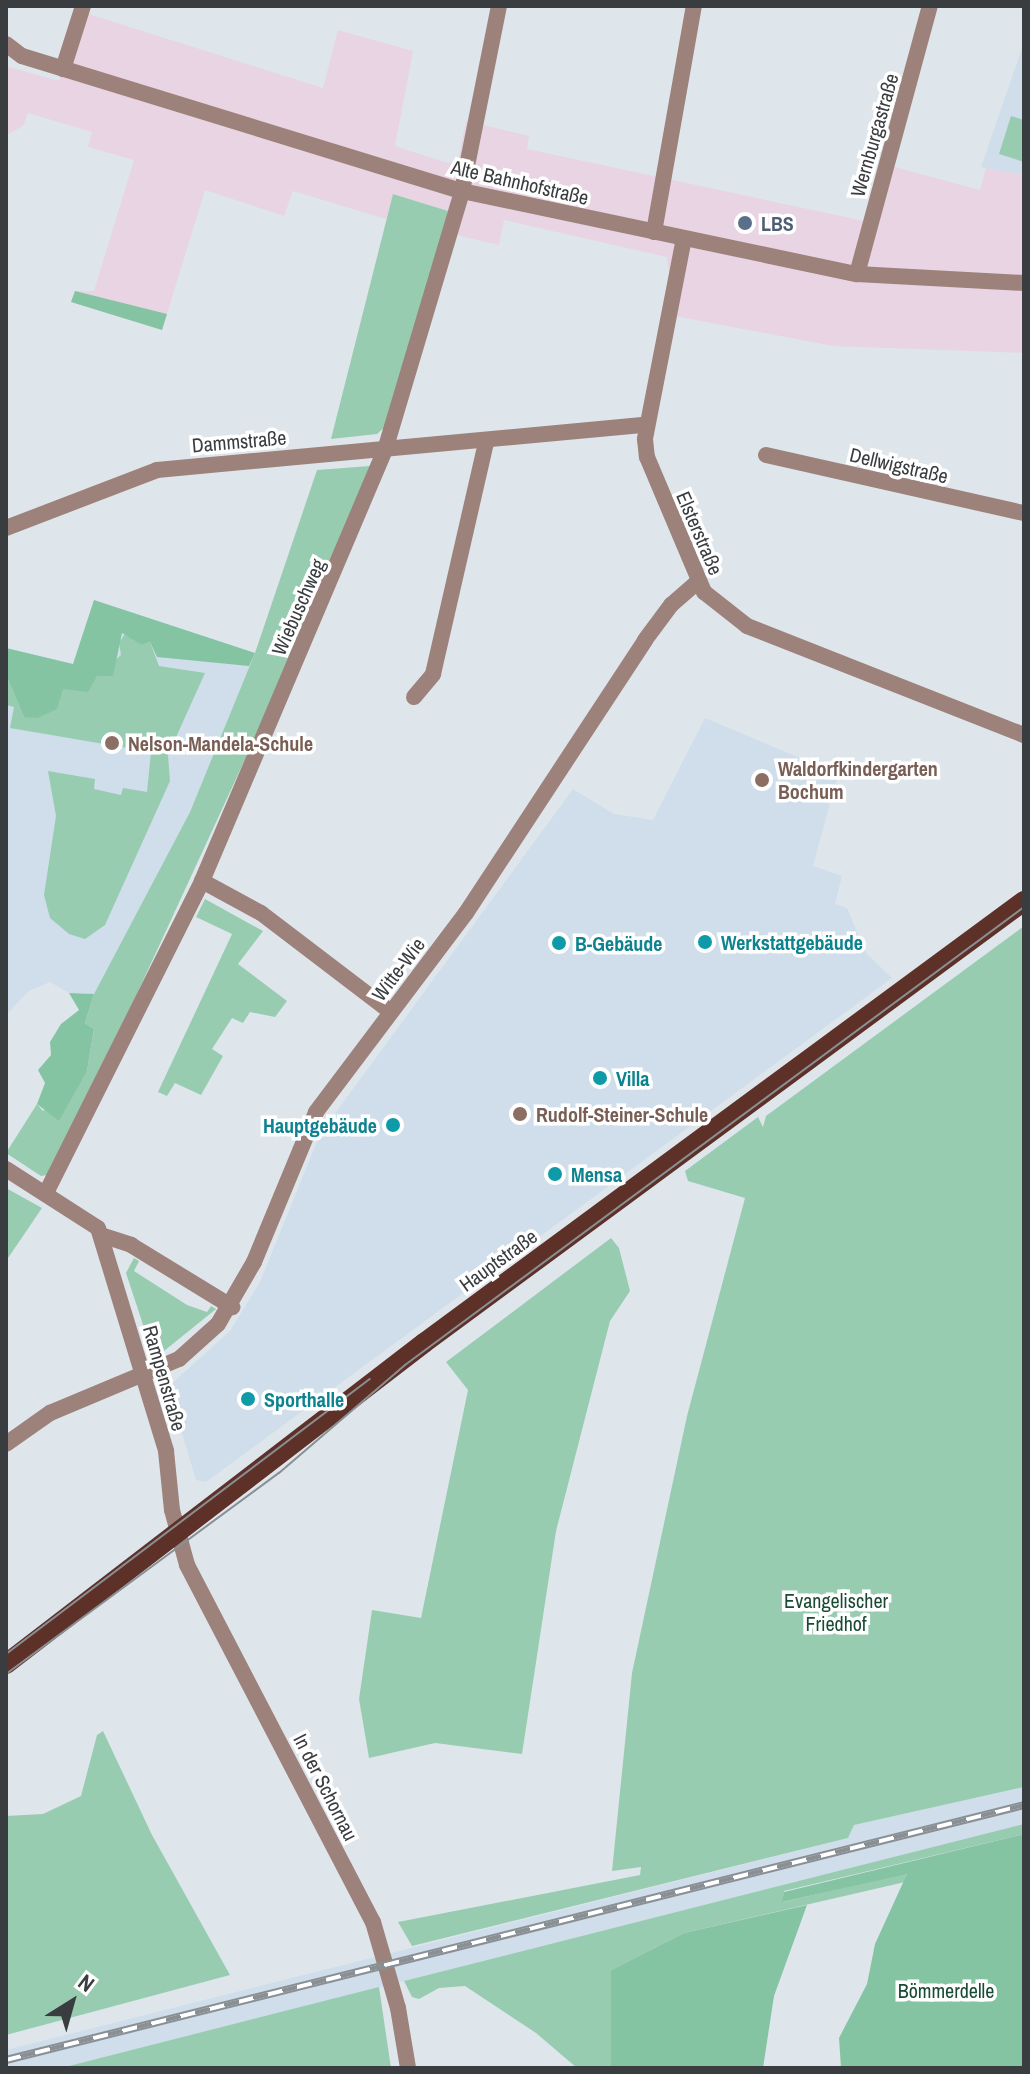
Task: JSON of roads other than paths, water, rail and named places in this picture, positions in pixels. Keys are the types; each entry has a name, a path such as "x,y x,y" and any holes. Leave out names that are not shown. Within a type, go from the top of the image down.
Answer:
{"main road":[{"name":"Hauptstraße","path":"6,1664 424,1343 1024,901"}],"street":[{"path":"63,69 83,6"},
{"name":"Wiebuschweg","path":"46,1193 202,881 385,450 462,191 499,6"},
{"path":"654,232 694,6"},
{"name":"Wernburgastraße","path":"857,274 930,6"},
{"name":"Alte Bahnhofstraße","path":"6,44 14,57 63,69 462,191 857,274 1024,283"},
{"name":"Elsterstraße","path":"684,238 645,425 647,457 697,582 713,602 747,626 1024,735"},
{"name":"Dammstraße","path":"6,528 157,470 486,443 645,425"},
{"path":"414,697 433,674 486,443"},
{"name":"Dellwigstraße","path":"766,455 1024,513"},
{"name":"Witte-Wie","path":"6,1444 50,1413 144,1378 179,1359 232,1307 305,1130 507,854 645,640 671,605 697,582"},
{"path":"202,881 261,913 391,1012"},
{"path":"6,1169 93,1222 101,1235 131,1245 232,1307"},
{"name":"Rampenstraße","path":"101,1235 166,1451 178,1534"},
{"name":"In der Schornau","path":"178,1534 187,1565 373,1922 398,2008 408,2068"}],"tram line":[{"path":"6,1674 279,1473 405,1365 1024,907"},
{"path":"6,1654 370,1379"}],"railway":[{"path":"6,2060 1024,1805"}],"place":[{"name":"LBS","path":"745,223"},
{"name":"Nelson-Mandela-Schule","path":"112,743"},
{"name":"Waldorfkindergarten Bochum","path":"762,780"},
{"name":"Werkstattgebäude","path":"705,942"},
{"name":"B-Gebäude","path":"559,943"},
{"name":"Villa","path":"600,1078"},
{"name":"Rudolf-Steiner-Schule","path":"520,1114"},
{"name":"Hauptgebäude","path":"393,1125"},
{"name":"Mensa","path":"555,1174"},
{"name":"Sporthalle","path":"248,1399"}],"park label":[{"name":"Evangelischer Friedhof","path":"836,1612"},
{"name":"Bömmerdelle","path":"946,1990"}]}
